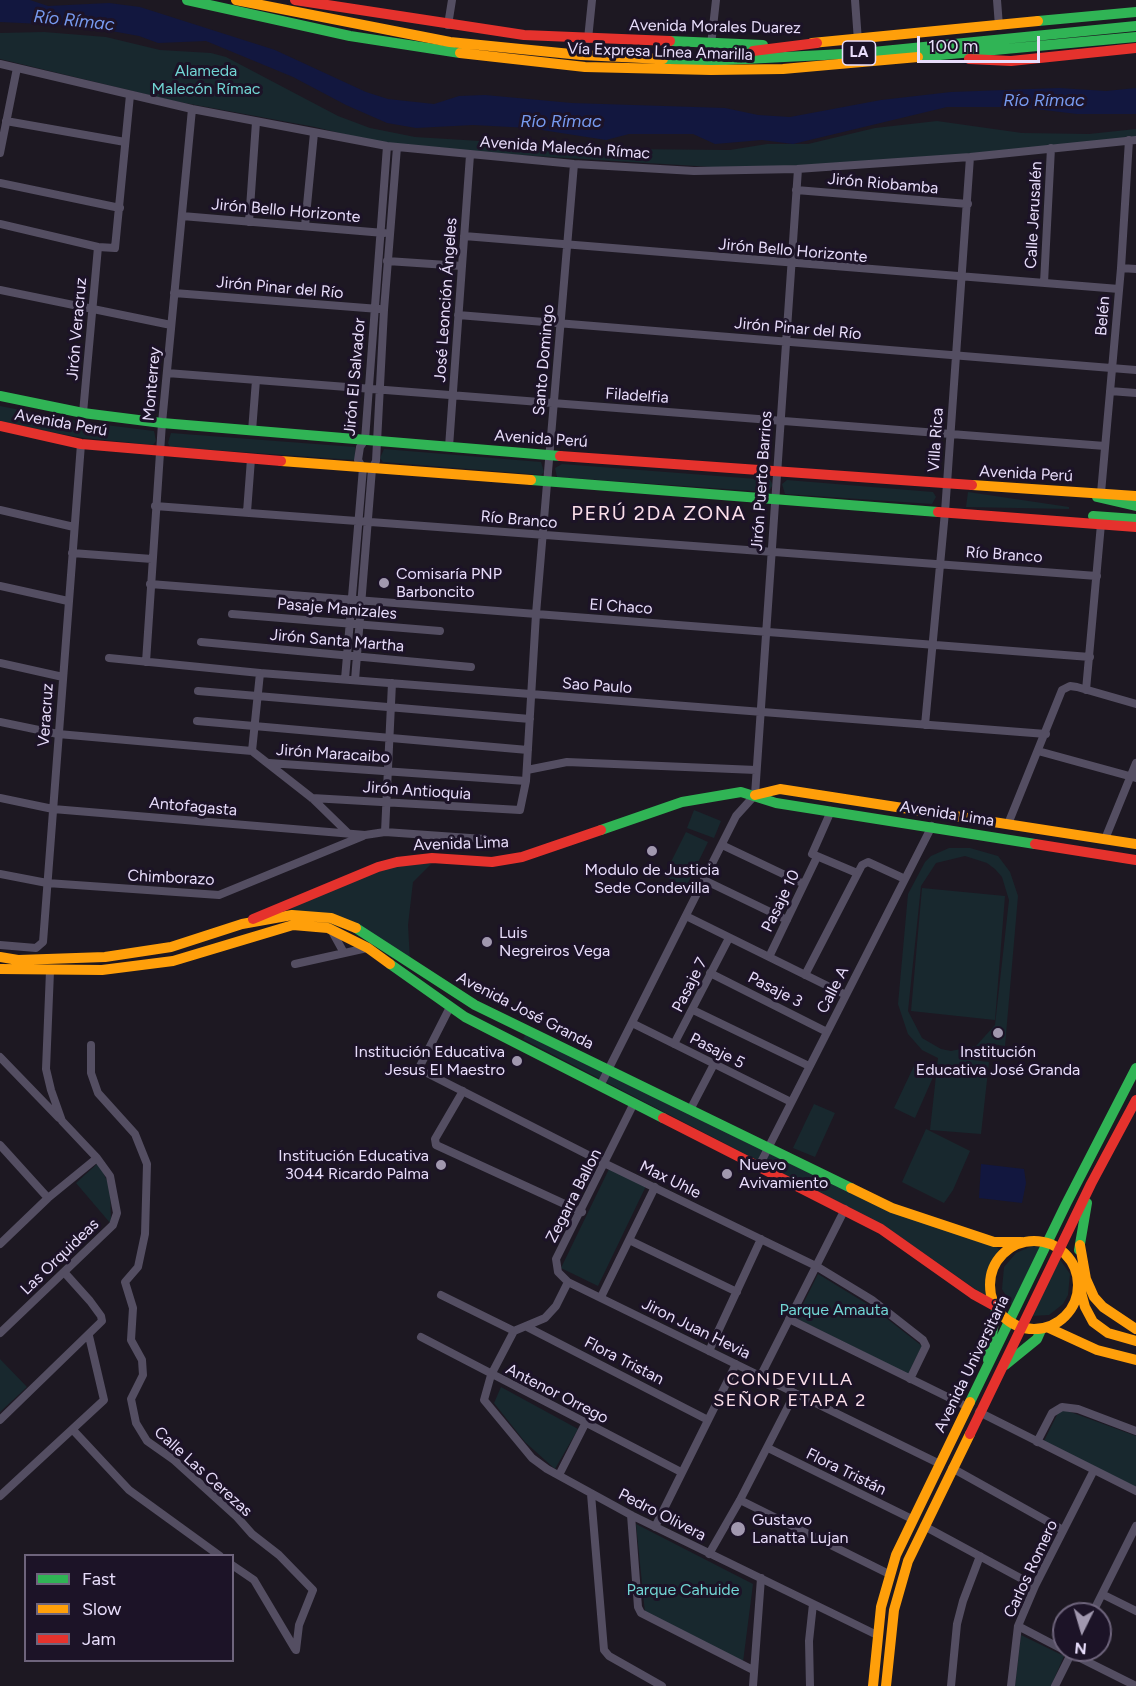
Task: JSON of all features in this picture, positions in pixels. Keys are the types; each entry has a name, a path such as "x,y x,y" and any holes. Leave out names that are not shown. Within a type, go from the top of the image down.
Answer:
{"main road":[{"name":"Vía Expresa Línea Amarilla","path":"187,0 362,38 453,52 585,66 711,70 783,69 1136,37"},
{"name":"Vía Expresa Línea Amarilla","path":"236,0 450,42 581,55 706,61 787,58 1136,26"},
{"name":"Avenida Morales Duarez","path":"296,0 448,25 588,39 711,45 858,41 1136,12"},
{"path":"581,55 624,52 758,51 817,43"},
{"path":"925,56 1011,61 1136,48"},
{"name":"Avenida Perú","path":"0,396 83,413 252,431 551,455 1136,496"},
{"name":"Avenida Perú","path":"0,426 81,444 160,452 1136,527"},
{"name":"Avenida Perú","path":"1083,492 1118,504 1136,506"},
{"name":"Avenida Perú","path":"978,514 1070,514 1136,519"},
{"name":"Avenida Lima","path":"755,795 780,789 1136,844"},
{"name":"Avenida Lima","path":"242,924 378,867 397,862 432,858 492,861 522,857 682,802 741,792 776,803 1136,860"},
{"name":"Avenida José Granda","path":"0,957 18,960 105,957 171,947 242,924 292,915 331,918 354,927 475,1005 767,1149 914,1216 994,1242 1048,1242 1060,1248"},
{"name":"Avenida José Granda","path":"0,969 102,970 173,961 293,925 328,928 349,936 368,948 450,1007 600,1086 881,1228 995,1308 1010,1323 1021,1328 1045,1329"},
{"name":"Avenida Universitaria","path":"873,1686 877,1635 889,1574 912,1519 1010,1323 1066,1204 1136,1068"},
{"name":"Avenida Universitaria","path":"886,1686 894,1610 908,1561 1091,1184 1136,1100"},
{"path":"1002,1367 1037,1340 1045,1329 1069,1309 1078,1291 1080,1245 1091,1184"},
{"path":"987,1370 995,1308 991,1286 994,1269 1004,1253 1045,1230 1066,1204"},
{"path":"1080,1245 1086,1279 1094,1297 1136,1329"},
{"path":"1060,1248 1073,1262 1085,1307 1093,1322 1108,1334 1136,1341"},
{"path":"1045,1329 1097,1350 1136,1360"}],"street":[{"path":"448,25 452,0"},
{"path":"588,39 592,0"},
{"path":"711,45 716,0"},
{"path":"855,0 858,41"},
{"path":"997,0 999,26"},
{"name":"Avenida Malecón Rímac","path":"0,64 192,109 387,146 574,164 694,171 798,169 970,156 1132,140"},
{"path":"0,153 17,68"},
{"path":"0,224 98,247 115,248 130,95"},
{"name":"Monterrey","path":"146,662 155,506 192,109"},
{"path":"6,121 125,142"},
{"path":"249,222 256,122"},
{"path":"305,226 314,133"},
{"name":"Belén","path":"1101,494 1132,140"},
{"name":"Jirón El Salvador","path":"345,679 359,521 367,468 376,461 370,440 387,261 385,233 387,146"},
{"name":"Jirón El Salvador","path":"374,390 375,309 397,147"},
{"name":"Calle Jerusalén","path":"1044,283 1051,148"},
{"name":"José Leonción Ángeles","path":"449,447 470,155"},
{"name":"Villa Rica","path":"925,725 945,512 970,156"},
{"name":"Santo Domingo","path":"520,810 526,781 536,614 574,164"},
{"name":"Jirón Puerto Barrios","path":"755,795 798,169"},
{"path":"0,183 120,208"},
{"name":"Jirón Riobamba","path":"796,190 968,204"},
{"name":"Jirón Bello Horizonte","path":"182,216 385,233"},
{"name":"Jirón Bello Horizonte","path":"464,236 1119,289"},
{"name":"Jirón Veracruz","path":"83,413 98,247"},
{"path":"387,261 462,266"},
{"path":"1121,268 1136,269"},
{"path":"0,290 171,325"},
{"name":"Jirón Pinar del Río","path":"174,293 384,310"},
{"name":"Jirón Pinar del Río","path":"458,315 1136,370"},
{"name":"Filadelfia","path":"167,373 1105,446"},
{"path":"252,431 256,380"},
{"path":"1110,391 1136,393"},
{"name":"Jirón El Salvador","path":"355,680 368,522 367,468 358,460 360,447 370,440"},
{"name":"Veracruz","path":"0,945 40,947 43,942 81,444"},
{"path":"248,512 251,459"},
{"name":"Río Branco","path":"155,506 771,554 1097,576"},
{"path":"0,510 74,526"},
{"path":"1086,690 1101,524"},
{"path":"72,553 152,559"},
{"name":"El Chaco","path":"150,584 1090,657"},
{"path":"0,586 68,601"},
{"name":"Pasaje Manizales","path":"232,614 440,631"},
{"name":"Jirón Santa Martha","path":"201,642 471,667"},
{"name":"Sao Paulo","path":"109,658 260,673 1046,734"},
{"path":"0,663 63,677"},
{"path":"252,751 260,673"},
{"path":"385,832 392,683"},
{"path":"1008,824 1062,690 1070,686 1136,704"},
{"path":"198,692 530,719"},
{"path":"197,721 528,750"},
{"name":"Jirón Maracaibo","path":"0,722 58,734 252,751 267,763 526,781"},
{"path":"1038,751 1133,777"},
{"path":"526,770 567,762 756,770"},
{"path":"267,763 312,798 348,833"},
{"path":"1105,839 1133,777 1136,763"},
{"path":"600,1086 686,916 692,899 736,816 755,795"},
{"name":"Antofagasta","path":"0,798 53,809 365,836 385,832 484,839"},
{"name":"Jirón Antioquia","path":"312,798 520,810"},
{"name":"Pasaje 10","path":"769,957 817,857 811,851 831,811"},
{"name":"Calle A","path":"759,1166 932,826"},
{"name":"Chimborazo","path":"0,874 47,884 219,896 365,836"},
{"path":"722,845 804,884"},
{"path":"817,857 856,873"},
{"path":"805,975 856,873 868,862 905,879"},
{"path":"704,880 787,920"},
{"path":"686,916 846,995"},
{"path":"328,928 339,941 344,953"},
{"name":"Pasaje 7","path":"674,1044 729,938"},
{"path":"295,964 368,948"},
{"path":"50,971 46,1069 62,1121"},
{"name":"Pasaje 3","path":"710,973 827,1032"},
{"name":"Max Uhle","path":"450,1007 420,1066 423,1072 816,1266 872,1300 923,1340 926,1346 910,1379"},
{"path":"693,1010 809,1066"},
{"name":"Pasaje 5","path":"632,1023 791,1102"},
{"name":"Calle Las Cerezas","path":"92,1045 91,1072 98,1093 135,1134 147,1164 145,1234 138,1267 125,1282 133,1308 131,1340 142,1360 143,1375 131,1399 131,1408 140,1434 174,1460 258,1540 279,1555 313,1590 299,1625 296,1650 254,1580 234,1565"},
{"path":"0,1057 97,1158 1,1240"},
{"path":"690,1110 714,1064"},
{"path":"463,1091 435,1139 436,1145 582,1212"},
{"name":"Zegarra Ballon","path":"568,1282 558,1272 556,1259 606,1164 634,1103"},
{"path":"0,1145 48,1198"},
{"name":"Las Orquideas","path":"0,1333 113,1225 117,1214 114,1191 110,1176 97,1158"},
{"path":"601,1297 655,1187"},
{"path":"761,1375 845,1209"},
{"path":"709,1351 761,1239"},
{"path":"629,1240 737,1292"},
{"path":"0,1420 102,1321 101,1316 64,1272"},
{"path":"441,1295 514,1331 545,1318 556,1306 568,1282"},
{"name":"Jiron Juan Hevia","path":"568,1282 940,1464"},
{"path":"789,1319 968,1407"},
{"name":"Flora Tristan","path":"527,1327 708,1420"},
{"path":"491,1375 514,1331"},
{"path":"0,1496 104,1400 89,1336"},
{"name":"Antenor Orrego","path":"421,1337 681,1472"},
{"path":"655,1527 736,1364"},
{"name":"Pedro Olivera","path":"491,1375 484,1393 487,1407 532,1458 631,1515 877,1635"},
{"path":"709,1554 768,1448 795,1393"},
{"path":"1037,1442 1052,1413 1062,1407 1078,1409 1136,1431"},
{"path":"980,1412 1136,1491"},
{"path":"559,1475 585,1424"},
{"path":"73,1430 129,1490 217,1554"},
{"name":"Flora Tristán","path":"768,1448 912,1519"},
{"path":"952,1468 1063,1530"},
{"name":"Carlos Romero","path":"1011,1686 1018,1626 1035,1586 1094,1470"},
{"path":"591,1494 604,1650 609,1656 662,1686"},
{"path":"740,1500 889,1574"},
{"path":"631,1515 638,1607 641,1614 753,1670"},
{"path":"924,1526 1035,1586"},
{"path":"1098,1602 1136,1526"},
{"path":"951,1686 957,1624 980,1556"},
{"path":"753,1686 761,1578"},
{"path":"1102,1594 1136,1611"},
{"path":"810,1686 809,1641 813,1604"},
{"path":"1018,1626 1052,1643"},
{"path":"1055,1686 1064,1662"},
{"path":"1089,1662 1136,1686"}],"green space":[{"name":"Alameda Malecón Rímac","path":"44,32 106,37 160,50 211,53 226,57 338,116 370,128 415,137 480,141 509,148 730,150 767,144 808,144 875,128 937,121 1022,133 1089,134 1136,129 1136,137 968,154 800,166 728,168 487,153 376,142 315,127 174,101 0,59 0,33"},
{"path":"0,406 82,422 154,431 156,441 153,445 84,438 0,421"},
{"path":"171,433 355,447 356,457 354,460 170,447 168,443"},
{"path":"384,449 541,462 544,472 541,475 383,462 380,458"},
{"path":"562,464 770,480 773,485 768,492 557,477 555,468"},
{"path":"787,480 933,492 936,497 932,504 785,494 782,484"},
{"path":"968,492 1069,507 1069,509 966,507"},
{"path":"694,810 721,821 714,838 687,828"},
{"path":"686,832 708,842 686,887 664,876"},
{"path":"949,848 970,848 998,856 1010,872 1018,896 1005,1046 992,1044 965,1059 989,1062 981,1134 930,1130 938,1058 922,1050 908,1034 898,1004 908,894 925,862 931,856","holes":["965,856 987,863 1002,877 1009,900 995,1025 976,1046 951,1051 941,1049 922,1038 908,1011 921,886 936,863"]},
{"path":"432,863 413,882 408,925 410,960 379,939 287,912 298,904 389,866"},
{"path":"922,888 1005,896 995,1020 911,1011"},
{"path":"526,1034 824,1180 996,1246 1000,1251 990,1271 988,1298 884,1226 523,1039"},
{"path":"914,1066 934,1075 915,1118 894,1108"},
{"path":"814,1104 835,1113 815,1157 793,1148"},
{"path":"926,1129 970,1151 953,1190 944,1203 902,1182"},
{"path":"98,1163 110,1186 111,1224 76,1183"},
{"path":"609,1169 646,1186 598,1286 561,1268"},
{"path":"1032,1246 1041,1247 1012,1306 1002,1289 1004,1267 1016,1253"},
{"path":"1059,1258 1070,1274 1068,1295 1063,1304 1049,1315 1031,1316"},
{"name":"Parque Amauta","path":"818,1274 872,1307 922,1346 908,1374 796,1318"},
{"path":"0,1359 27,1387 0,1412"},
{"path":"501,1387 578,1429 555,1469 525,1442 494,1403"},
{"path":"1065,1410 1136,1436 1136,1488 1043,1443 1059,1411"},
{"name":"Parque Cahuide","path":"636,1524 753,1584 743,1662 645,1613"},
{"path":"1021,1635 1052,1650 1052,1662 1061,1662 1051,1686 1015,1686"}],"water":[{"name":"Río Rímac","path":"0,0 30,0 48,6 109,3 140,7 275,50 366,92 388,99 434,104 459,96 485,95 572,103 725,108 758,115 790,117 881,100 951,92 1059,88 1106,91 1136,88 1136,114 1077,114 1019,107 947,107 793,144 762,140 715,144 693,134 629,134 606,140 529,128 473,125 416,128 387,123 346,105 293,77 206,41 158,43 139,36 84,26 0,22"},
{"path":"981,1164 1024,1169 1026,1183 1022,1203 979,1198"}],"traffic: fast":[{"path":"187,0 350,36 460,53"},
{"path":"1038,21 1136,12"},
{"path":"663,59 706,61 863,53 1136,26"},
{"path":"918,57 1136,37"},
{"path":"670,41 763,45"},
{"path":"0,396 83,413 162,423 560,456"},
{"path":"531,480 938,512"},
{"path":"1097,497 1136,506"},
{"path":"1093,516 1136,519"},
{"path":"601,830 682,802 741,792 776,803 1035,844"},
{"path":"356,928 475,1005 851,1188"},
{"path":"390,964 465,1017 663,1118"},
{"path":"970,1402 1066,1204 1136,1068"},
{"path":"1079,1250 1087,1203"},
{"path":"988,1360 996,1310"},
{"path":"1005,1365 1037,1339 1041,1330"}],"traffic: slow":[{"path":"236,0 450,42 581,55 663,59"},
{"path":"812,43 1038,21"},
{"path":"460,53 585,67 711,70 783,69 918,57"},
{"path":"281,461 531,480"},
{"path":"972,485 1136,496"},
{"path":"755,795 780,789 1136,844"},
{"path":"0,957 18,960 105,957 171,947 242,924 292,915 331,918 356,928"},
{"path":"0,969 102,970 173,961 293,925 328,928 368,948 390,964"},
{"path":"851,1188 892,1208 994,1242 1021,1242"},
{"path":"1034,1241 1059,1248 1071,1260 1078,1285 1071,1310 1059,1322 1034,1329 1009,1322 997,1310 990,1285 997,1260 1009,1248 1034,1241"},
{"path":"1080,1245 1086,1279 1094,1297 1103,1307 1136,1329"},
{"path":"1078,1281 1085,1307 1093,1322 1108,1333 1136,1341"},
{"path":"1049,1328 1097,1350 1136,1360"},
{"path":"873,1686 881,1607 896,1555 970,1402"},
{"path":"886,1686 894,1610 908,1561 970,1434"}],"traffic: jam":[{"path":"295,0 524,35 670,41"},
{"path":"753,51 817,43"},
{"path":"969,59 1011,61 1136,48"},
{"path":"0,426 81,444 281,461"},
{"path":"560,456 972,485"},
{"path":"938,512 1136,527"},
{"path":"253,919 378,867 397,862 432,858 492,862 522,857 601,830"},
{"path":"1035,844 1136,860"},
{"path":"970,1434 1091,1184 1136,1100"},
{"path":"663,1118 881,1229 973,1294 993,1305"}],"place":[{"name":"Comisaría PNP Barboncito","path":"384,583"},
{"name":"Modulo de Justicia Sede Condevilla","path":"652,851"},
{"name":"Luis Negreiros Vega","path":"487,942"},
{"name":"Institución Educativa José Granda","path":"998,1033"},
{"name":"Institución Educativa Jesus El Maestro","path":"517,1061"},
{"name":"Institución Educativa 3044 Ricardo Palma","path":"441,1165"},
{"name":"Nuevo Avivamiento","path":"727,1174"},
{"name":"Gustavo Lanatta Lujan","path":"738,1529"}],"district":[{"name":"PERÚ 2DA ZONA","path":"659,514"},
{"name":"CONDEVILLA SEÑOR ETAPA 2","path":"790,1390"}]}
